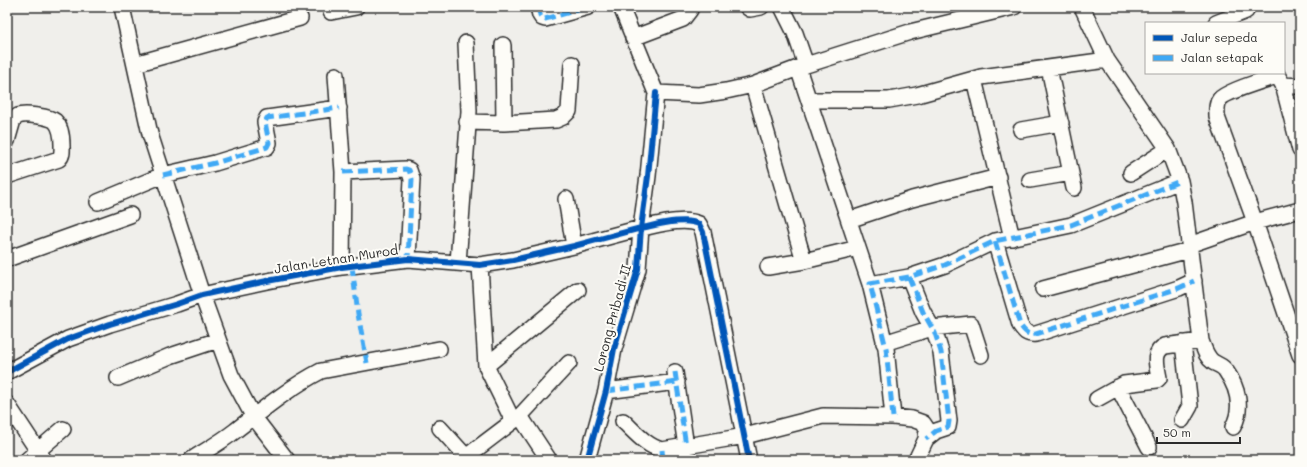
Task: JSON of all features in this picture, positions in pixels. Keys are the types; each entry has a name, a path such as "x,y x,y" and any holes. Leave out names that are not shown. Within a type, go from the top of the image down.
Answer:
{"street":[{"path":"122,7 150,134 218,340 231,375 253,416 287,460"},
{"path":"331,12 356,7"},
{"path":"538,7 540,15 545,19 588,7"},
{"path":"621,7 656,93 648,176 641,228"},
{"path":"633,38 683,19 690,10 690,7"},
{"path":"747,7 750,9 761,7"},
{"path":"782,7 794,33 809,100 870,284 884,343 894,417"},
{"path":"656,93 699,95 753,85 802,66 910,32 1014,7"},
{"path":"1082,7 1107,60 1168,149 1180,181 1184,202 1201,341 1207,356 1212,362 1225,370 1236,394 1239,414 1233,427"},
{"path":"1220,22 1248,14"},
{"path":"134,64 300,18"},
{"path":"458,263 467,122 469,111 466,43"},
{"path":"503,45 504,123"},
{"path":"809,100 890,100 917,95 974,79 1107,60"},
{"path":"467,122 504,123 556,120 567,114 569,111 572,64"},
{"path":"1050,68 1074,188"},
{"path":"336,75 343,172 342,267"},
{"path":"1300,86 1279,78 1229,93 1220,97 1217,117 1255,222 1294,317 1300,355"},
{"path":"1279,78 1300,150"},
{"path":"974,79 1012,238"},
{"path":"753,85 804,261"},
{"path":"98,202 163,175 215,163 267,147 269,143 264,122 267,118 339,108"},
{"path":"7,141 13,120 16,117 22,115 38,116 51,119 58,125 61,134 62,151 62,156 59,159 7,176"},
{"path":"1021,130 1061,123"},
{"path":"1131,173 1168,149"},
{"path":"343,172 409,170 412,179 408,259"},
{"path":"1030,180 1071,173"},
{"path":"849,220 912,199 998,177"},
{"path":"870,284 909,277 945,265 995,242 1071,225 1180,181"},
{"path":"566,199 574,246"},
{"path":"1043,289 1189,247 1255,222 1300,210"},
{"path":"7,259 130,215"},
{"name":"Jalan Letnan Murod","path":"7,372 68,339 202,295 342,267 408,259 480,265 513,260 574,246 641,228 686,221 699,224 703,232 745,436"},
{"name":"Lorong Pribadi II","path":"587,460 606,390 614,349 638,269 641,228"},
{"path":"995,242 1020,325 1025,332 1029,334 1036,334 1136,302 1179,288 1194,281"},
{"path":"768,267 804,261 858,248"},
{"path":"480,265 486,366 516,419 549,460"},
{"path":"909,277 923,312 935,333 941,352 949,421 948,427 936,431 926,439"},
{"path":"486,366 578,290"},
{"path":"884,343 932,328 971,324 981,355"},
{"path":"118,378 170,356 218,340"},
{"path":"1097,399 1124,384 1157,380 1159,378 1156,356 1160,348 1201,341"},
{"path":"1182,420 1190,406 1183,343"},
{"path":"191,460 234,432 253,416 308,378 321,371 439,349"},
{"path":"440,428 466,459 516,419 569,363"},
{"path":"606,390 676,377 687,453"},
{"path":"1118,387 1149,447"},
{"path":"7,404 36,457 63,429"},
{"path":"623,421 663,455 687,453 823,416 894,417 912,419 923,423 926,429 926,439 916,460"},
{"path":"745,436 749,460"}],"marked path":[{"path":"538,7 540,15 545,19 588,7"},
{"path":"163,175 215,163 267,147 269,143 265,122 267,118 339,108"},
{"path":"343,172 409,170 412,179 408,259"},
{"path":"893,417 886,348 870,284 909,277 945,265 995,241 1071,225 1180,181"},
{"path":"995,241 1020,325 1030,334 1036,334 1179,288 1194,281"},
{"path":"352,266 358,314 367,363"},
{"path":"909,277 923,312 935,333 941,352 949,421 948,427 936,431 926,439"},
{"path":"675,372 686,446"},
{"path":"606,391 677,382"},
{"path":"662,450 663,460"}],"cycle path":[{"path":"7,372 68,339 202,295 342,267 408,259 480,265 513,260 574,246 641,228 648,176 656,93"},
{"path":"587,460 606,391 614,349 638,269 641,228 678,221 699,224 703,232 749,460"}]}
